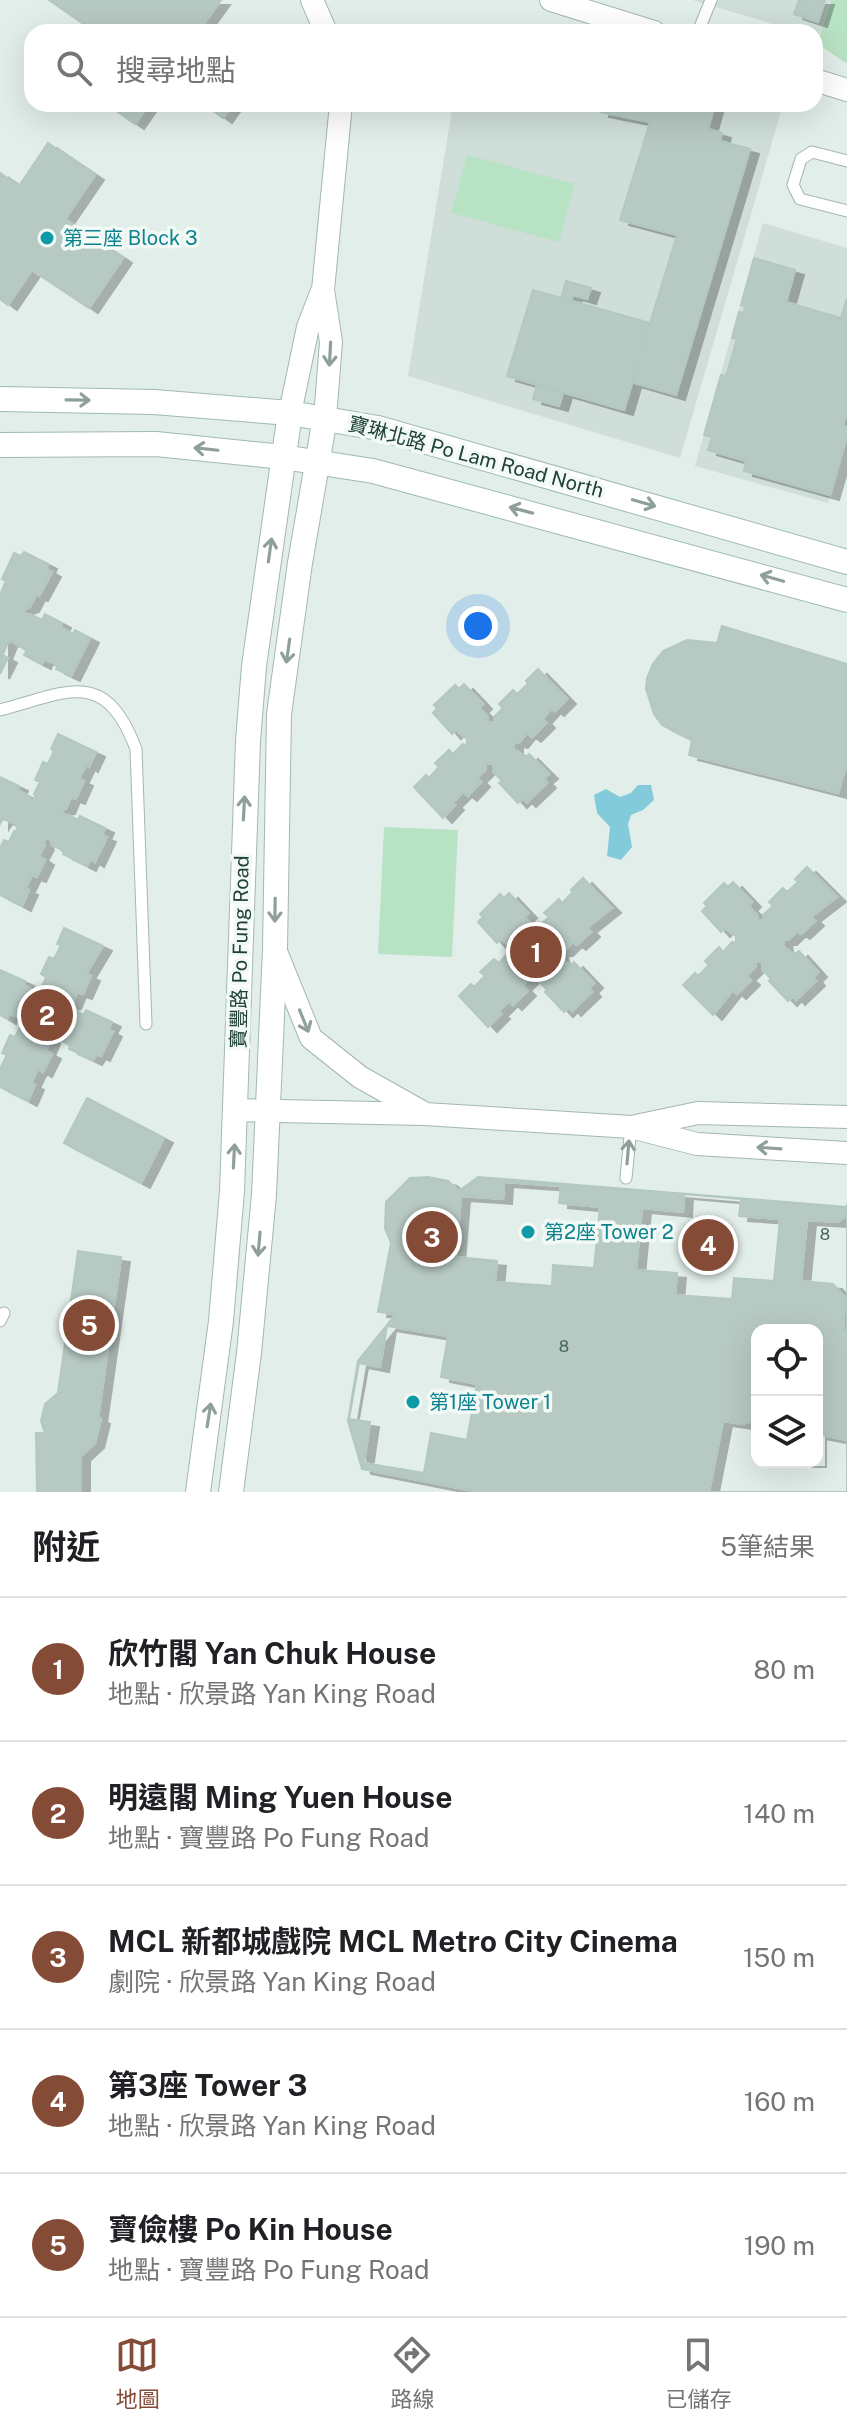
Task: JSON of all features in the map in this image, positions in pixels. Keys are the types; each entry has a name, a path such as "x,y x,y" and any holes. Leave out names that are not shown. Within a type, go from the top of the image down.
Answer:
{"street":[{"path":"312,0 322,24"},
{"path":"551,0 628,24"},
{"path":"823,82 847,90"},
{"path":"325,418 331,342 323,290 340,112"},
{"path":"290,413 308,327 323,290"},
{"name":"寶琳北路 Po Lam Road North","path":"0,399 154,402 290,413 378,428 847,562"},
{"name":"寶豐路 Po Fung Road","path":"198,1492 221,1321 236,1110 248,741 254,666 290,413"},
{"name":"寶豐路 Po Fung Road","path":"231,1492 249,1353 264,1195 275,949 279,714 300,563 325,418"},
{"name":"寶琳北路 Po Lam Road North","path":"0,445 156,444 283,457 393,475 847,600"},
{"path":"275,949 311,1038 360,1077 425,1114"},
{"path":"236,1110 425,1114 631,1127 697,1144 847,1153"},
{"path":"631,1127 698,1113 847,1117"}],"lane":[{"path":"701,24 711,0"},
{"path":"847,161 812,152 801,159 793,185 800,199 847,211"},
{"path":"0,710 74,690 97,694 115,706 126,724 136,749 146,1024"},
{"path":"626,1178 631,1127"}],"shaded area":[{"path":"692,0 830,0 823,24 773,24"},
{"path":"452,112 781,112 680,458 408,376"},
{"path":"763,223 847,248 847,444 828,503 695,466"}],"green space":[{"path":"831,0 847,0 847,63 823,49 823,26"},
{"path":"467,155 575,184 559,242 451,213"},
{"path":"384,827 458,830 452,957 378,954"}],"water":[{"path":"638,785 651,785 654,800 631,815 628,824 632,847 621,860 607,856 610,827 597,813 594,795 606,789 620,797 631,793"}],"building":[{"path":"49,0 221,0 204,24 84,24"},
{"path":"799,0 825,0 818,22 794,14"},
{"path":"118,112 143,112 135,124"},
{"path":"600,112 713,112 708,129 722,133 720,141 750,149 676,395 632,382 677,235 620,220 650,122"},
{"name":"第三座 Block 3","path":"48,143 95,175 65,219 123,258 89,308 32,270 8,305 0,299 0,173 19,186"},
{"path":"754,258 795,270 786,302 841,318 847,298 847,412 843,426 847,427 847,437 830,495 744,471 746,461 708,450 712,437 704,435 721,375 726,376 737,339 732,338 739,312 744,313 745,306 741,305"},
{"path":"566,281 591,288 587,299 573,295 571,301 561,298"},
{"path":"533,290 650,323 624,410 507,376"},
{"path":"537,385 563,393 559,406 533,399"},
{"path":"24,552 48,564 46,569 52,572 39,596 36,595 30,607 24,609 25,615 42,620 45,614 62,623 60,627 73,634 75,630 90,638 71,676 56,669 58,665 44,659 42,664 24,655 27,650 14,641 8,642 3,655 8,658 0,674 0,595 6,581 2,579 14,553 21,556"},
{"path":"722,626 847,664 847,763 838,793 689,755 692,740 662,725 654,714 646,689 647,678 663,651 687,640 717,643"},
{"path":"538,669 567,699 555,711 552,708 542,719 546,723 532,737 527,733 519,743 514,742 514,749 526,757 529,754 549,774 543,779 547,783 527,802 523,798 518,803 499,783 502,781 493,771 493,764 486,763 486,769 477,778 481,782 468,796 463,792 443,818 414,787 426,775 429,778 439,767 435,763 449,750 453,754 463,744 467,745 467,739 456,730 452,734 433,713 437,708 434,705 455,685 459,689 464,684 483,704 479,708 488,717 488,723 494,722 494,717 503,708 499,704 513,690 517,694"},
{"path":"58,734 96,752 79,779 84,781 76,799 71,797 66,809 62,810 65,817 68,815 78,820 80,816 105,828 102,835 107,837 95,862 90,859 87,866 63,854 64,851 52,845 50,838 43,840 45,845 39,856 45,860 37,877 32,875 25,889 29,890 22,906 0,895 0,848 4,840 9,842 14,831 18,830 16,824 3,819 0,824 0,777 19,786 17,790 29,796 31,801 36,799 34,794 40,782 35,780 43,762 48,764"},
{"path":"807,867 837,897 811,917 815,921 801,934 797,931 788,940 783,940 784,947 795,955 799,951 818,972 813,977 816,981 796,1000 793,996 788,1001 769,981 771,979 762,969 762,962 756,961 756,966 746,976 751,980 737,994 733,990 713,1015 683,985 709,965 705,961 719,947 723,952 732,942 736,942 736,936 725,928 721,932 702,911 707,906 704,903 724,883 728,887 733,882 752,902 748,906 758,920 763,920 763,915 773,906 769,902 783,888 787,892 798,882 795,879"},
{"path":"583,878 612,908 587,928 591,932 577,945 573,942 564,951 559,951 560,958 571,966 574,962 594,983 589,988 592,992 572,1011 569,1007 564,1012 545,992 547,990 538,980 538,973 532,972 522,986 527,991 513,1005 509,1001 488,1027 459,996 485,976 480,972 494,959 499,963 508,953 512,953 512,947 501,939 497,943 478,922 483,917 480,914 500,894 504,898 509,893 528,913 524,917 533,926 533,931 539,931 539,926 549,917 544,913 559,899 562,903"},
{"path":"64,928 103,946 86,974 91,976 83,994 77,992 72,1004 68,1005 71,1012 74,1010 84,1015 86,1010 112,1022 108,1029 113,1032 101,1056 97,1054 93,1060 69,1049 70,1045 58,1039 56,1033 50,1035 46,1051 52,1054 43,1072 38,1069 31,1083 35,1085 28,1101 0,1087 0,1069 7,1055 2,1053 10,1035 15,1037 24,1024 23,1018 9,1014 7,1019 0,1015 0,970 25,981 23,985 35,991 37,996 42,993 46,977 41,974 49,957 54,959 61,945 57,944"},
{"path":"87,1098 164,1138 141,1183 64,1143"},
{"path":"428,1177 448,1181 459,1191 478,1177 847,1207 847,1492 479,1492 362,1469 348,1421 358,1361 396,1314 378,1312 391,1243 385,1228 386,1202 410,1178"},
{"name":"第2座 Tower 2","path":"504,1182 561,1186 559,1203 600,1207 594,1268 553,1265 552,1286 495,1282 497,1261 456,1257 461,1196 503,1199"},
{"path":"684,1194 741,1199 739,1216 780,1219 774,1281 734,1278 732,1299 675,1295 677,1273 636,1270 642,1208 683,1212"},
{"path":"847,1215 847,1331 843,1331 845,1298 833,1284 801,1281 807,1220 838,1222"},
{"path":"78,1251 121,1257 98,1418 101,1419 95,1443 81,1456 81,1492 37,1492 36,1433 45,1433 41,1421 45,1404 58,1393"},
{"name":"第1座 Tower 1","path":"387,1326 448,1336 441,1377 477,1384 467,1440 431,1433 424,1473 364,1463 370,1422 349,1419 359,1363 380,1367"},
{"path":"723,1421 743,1424 751,1421 751,1468 823,1468 823,1435 847,1440 847,1492 709,1492"}],"place":[{"name":"第三座 Block 3","path":"47,238"},
{"name":"欣竹閣 Yan Chuk House","path":"536,952"},
{"name":"明遠閣 Ming Yuen House","path":"47,1015"},
{"name":"第2座 Tower 2","path":"528,1232"},
{"name":"MCL 新都城戲院 MCL Metro City Cinema","path":"432,1237"},
{"name":"第3座 Tower 3","path":"708,1245"},
{"name":"寶儉樓 Po Kin House","path":"89,1325"},
{"name":"第1座 Tower 1","path":"413,1402"}]}
